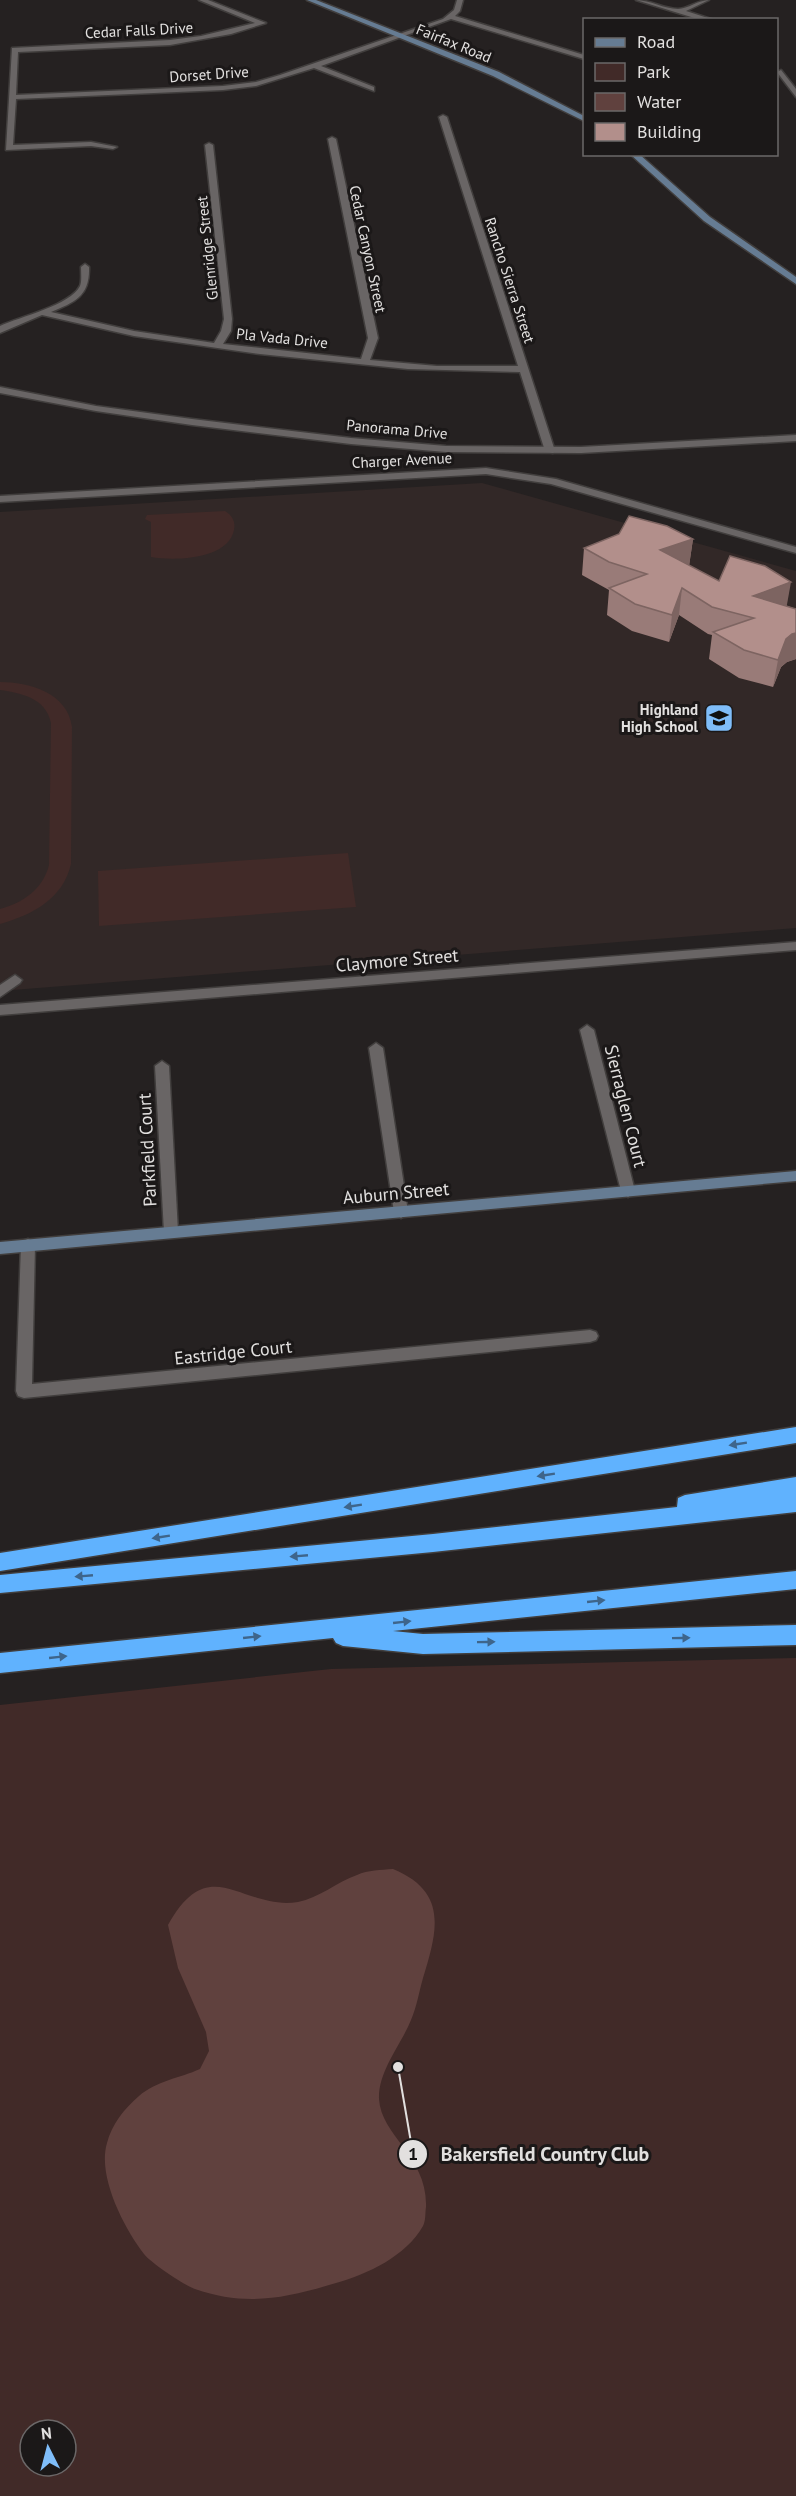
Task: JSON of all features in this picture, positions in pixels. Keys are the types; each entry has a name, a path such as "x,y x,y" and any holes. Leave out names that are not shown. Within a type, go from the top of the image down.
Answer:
{"highway":[{"path":"0,1562 796,1435"},
{"path":"433,1543 796,1486"},
{"path":"0,1584 433,1543 796,1503"},
{"path":"0,1663 796,1580"},
{"path":"302,1632 423,1644 796,1635"}],"main road":[{"name":"Fairfax Road","path":"310,0 504,77 583,118"},
{"path":"636,156 707,219 796,281"},
{"name":"Auburn Street","path":"0,1248 796,1176"}],"street":[{"name":"Cedar Falls Drive","path":"12,97 15,50 188,42 216,37 262,23 204,0"},
{"path":"460,0 457,11 451,17 583,56"},
{"path":"639,0 704,18"},
{"path":"679,11 706,0"},
{"name":"Dorset Drive","path":"12,97 240,87 269,81 315,66 451,17"},
{"path":"315,66 371,89"},
{"path":"781,72 793,85 796,95"},
{"path":"12,97 9,148 91,144 113,147"},
{"name":"Rancho Sierra Street","path":"443,117 550,451"},
{"name":"Cedar Canyon Street","path":"332,139 373,338 364,363"},
{"name":"Glenridge Street","path":"209,145 228,319 226,331 217,346"},
{"path":"0,330 24,317 63,304 80,292 86,280 86,267"},
{"name":"Pla Vada Drive","path":"40,312 123,333 217,346 443,370 525,369"},
{"name":"Panorama Drive","path":"0,390 109,411 368,443 452,449 550,451 796,438"},
{"name":"Charger Avenue","path":"0,499 486,471 552,481 796,550"},
{"name":"Claymore Street","path":"0,1010 796,946"},
{"path":"0,992 15,980"},
{"name":"Sierraglen Court","path":"586,1030 628,1191"},
{"path":"376,1048 401,1212"},
{"name":"Parkfield Court","path":"162,1065 171,1232"},
{"name":"Eastridge Court","path":"28,1245 24,1391 590,1336"}],"shaded area":[{"path":"482,483 796,571 796,928 0,991 0,512"}],"green space":[{"path":"225,511 233,519 234,530 230,540 222,547 211,553 186,558 151,557 151,522 145,519 147,515"},
{"path":"0,682 34,687 55,698 69,715 72,727 71,864 67,876 61,887 44,904 23,916 0,924 0,909 17,903 31,894 42,881 49,865 51,723 44,708 38,702 24,695 0,690"},
{"path":"348,853 356,907 99,926 98,871"},
{"path":"796,1658 796,2496 0,2496 0,1705 331,1669"}],"water":[{"path":"393,1869 411,1878 423,1889 431,1901 434,1915 432,1945 415,2009 382,2078 379,2099 387,2124 420,2174 425,2190 426,2207 423,2226 407,2246 373,2269 361,2275 300,2293 249,2299 214,2295 190,2287 160,2268 144,2254 136,2243 114,2201 106,2171 105,2156 107,2143 115,2123 139,2096 168,2080 200,2069 209,2051 206,2032 178,1968 168,1925 183,1903 198,1891 213,1887 228,1888 260,1899 298,1902 361,1873"}],"building":[{"path":"629,516 667,526 693,539 660,550 719,581 730,556 765,566 791,582 753,596 796,609 796,633 786,639 778,660 744,650 713,632 754,618 712,607 682,588 672,615 635,604 609,588 647,574 609,562 584,548 619,534"}],"place":[{"name":"Highland High School","path":"719,718"},
{"name":"Bakersfield Country Club","path":"398,2067"}]}
